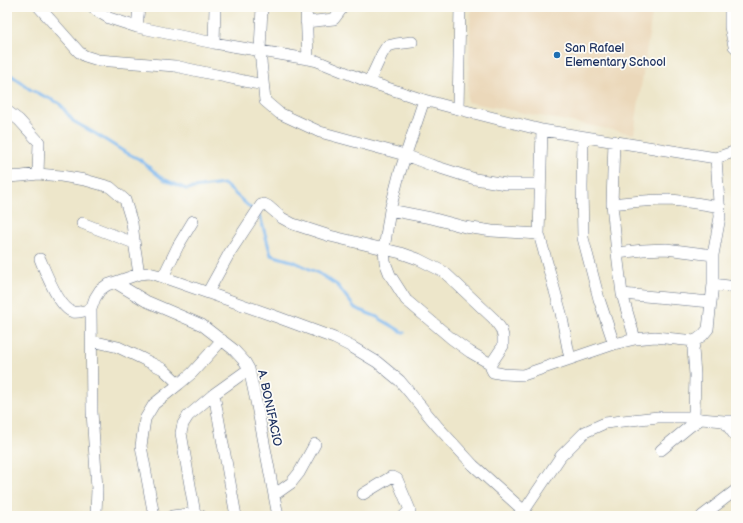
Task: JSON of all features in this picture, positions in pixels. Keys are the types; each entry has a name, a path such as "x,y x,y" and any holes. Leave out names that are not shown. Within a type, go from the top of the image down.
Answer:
{"street":[{"path":"39,7 79,52 85,56 98,60 175,66 263,85"},
{"path":"93,7 109,18 137,27 214,43 317,61 369,82 424,100 542,130 716,158 736,151"},
{"path":"137,27 139,7"},
{"path":"214,43 215,7"},
{"path":"262,7 260,51 265,101 279,113 320,132 405,155 475,179 506,184 540,184"},
{"path":"306,7 308,59"},
{"path":"306,22 334,19 343,7"},
{"path":"458,109 460,7"},
{"path":"730,7 730,27 734,46 736,48"},
{"path":"369,82 387,46 412,42"},
{"path":"424,100 399,175 390,210 384,249 385,262 390,275 406,300 452,339 490,364 490,368 493,372 503,374 523,375 614,344 635,339 655,337 695,341"},
{"path":"7,111 39,142 38,174"},
{"path":"542,130 539,234 561,314 570,359"},
{"path":"583,137 583,238 599,299 614,344"},
{"path":"614,141 612,204 617,253 622,294 635,339"},
{"path":"661,450 698,418 693,349 695,341 703,335 708,328 713,284 713,255 720,217 716,158"},
{"path":"7,176 38,174 61,176 85,180 110,187 126,200 132,223 139,274"},
{"path":"612,204 668,200 720,207"},
{"path":"208,292 230,252 261,205 264,204 282,218 293,224 330,236 401,253 418,259 444,272 494,319 501,329 503,346 490,364"},
{"path":"390,210 472,228 492,231 539,234"},
{"path":"163,277 178,246 193,221"},
{"path":"82,223 134,242"},
{"path":"617,253 666,249 713,255"},
{"path":"40,259 62,304 71,312 92,309"},
{"path":"95,516 97,489 92,412 92,309 95,298 100,290 107,285 139,274 149,273 208,292 352,346 377,362 400,381 438,427 521,514 561,456 585,432 605,423 658,417 736,421"},
{"name":"A. BONIFACIO","path":"116,283 146,301 202,324 211,333 233,349 245,362 249,369 278,516"},
{"path":"713,284 736,287"},
{"path":"622,294 711,302"},
{"path":"154,516 141,446 145,419 154,404 192,373 222,340"},
{"path":"92,341 118,347 141,358 163,369 179,384"},
{"path":"172,516 189,514 199,515 181,433 183,424 188,416 214,394 249,369"},
{"path":"214,394 236,516"},
{"path":"724,421 736,438"},
{"path":"274,495 291,483 299,473 315,444"},
{"path":"363,494 391,477 397,479 410,510 404,516"},
{"path":"702,516 736,490"}],"shaded area":[{"name":"San Rafael Elementary School","path":"471,7 653,7 634,134 467,102"}],"waterway":[{"path":"7,72 31,90 59,103 73,121 139,159 163,179 186,189 224,184 254,211"},
{"path":"258,215 260,216 271,255 295,262 320,274 337,285 355,308 377,317 404,333"}],"place":[{"name":"San Rafael Elementary School","path":"557,55"}]}
